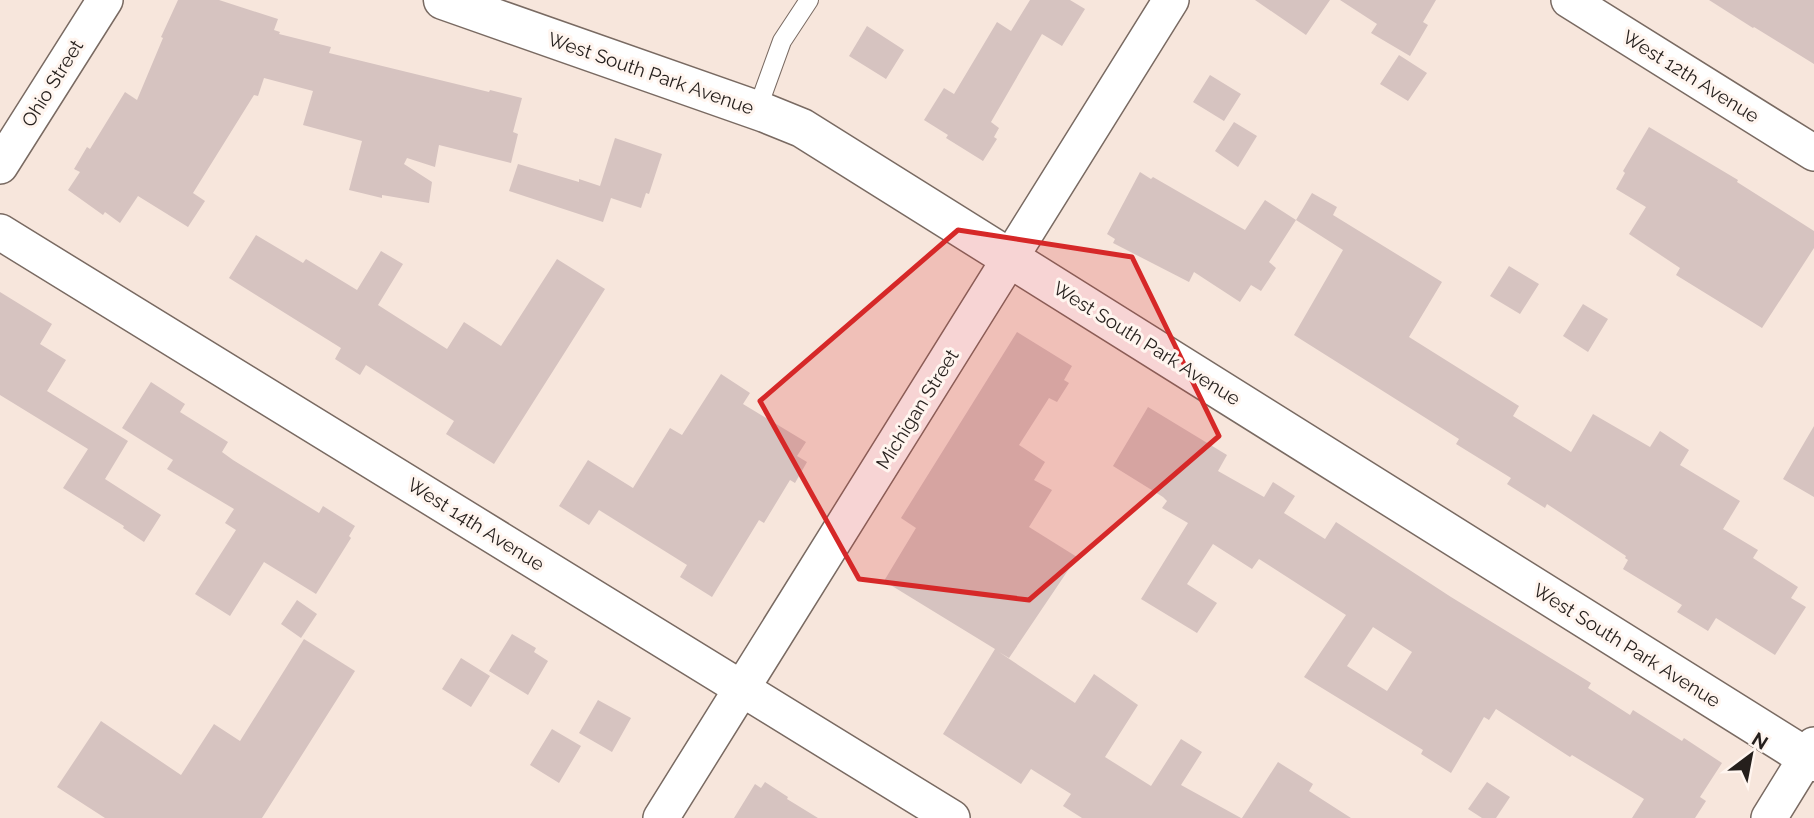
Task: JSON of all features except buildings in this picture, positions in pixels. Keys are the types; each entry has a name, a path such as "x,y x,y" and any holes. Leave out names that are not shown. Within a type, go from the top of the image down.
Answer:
{"main road":[{"name":"West South Park Avenue","path":"443,0 802,128 1812,755"}],"street":[{"name":"Ohio Street","path":"0,166 105,0"},
{"name":"Michigan Street","path":"661,818 1171,0"},
{"name":"West 12th Avenue","path":"1569,0 1814,153"},
{"name":"West 14th Avenue","path":"0,232 952,818"},
{"path":"1769,818 1812,755"}],"lane":[{"path":"757,110 782,41 809,0"}],"highlighted area":[{"path":"958,230 1132,257 1219,436 1029,600 859,579 760,401"}]}
